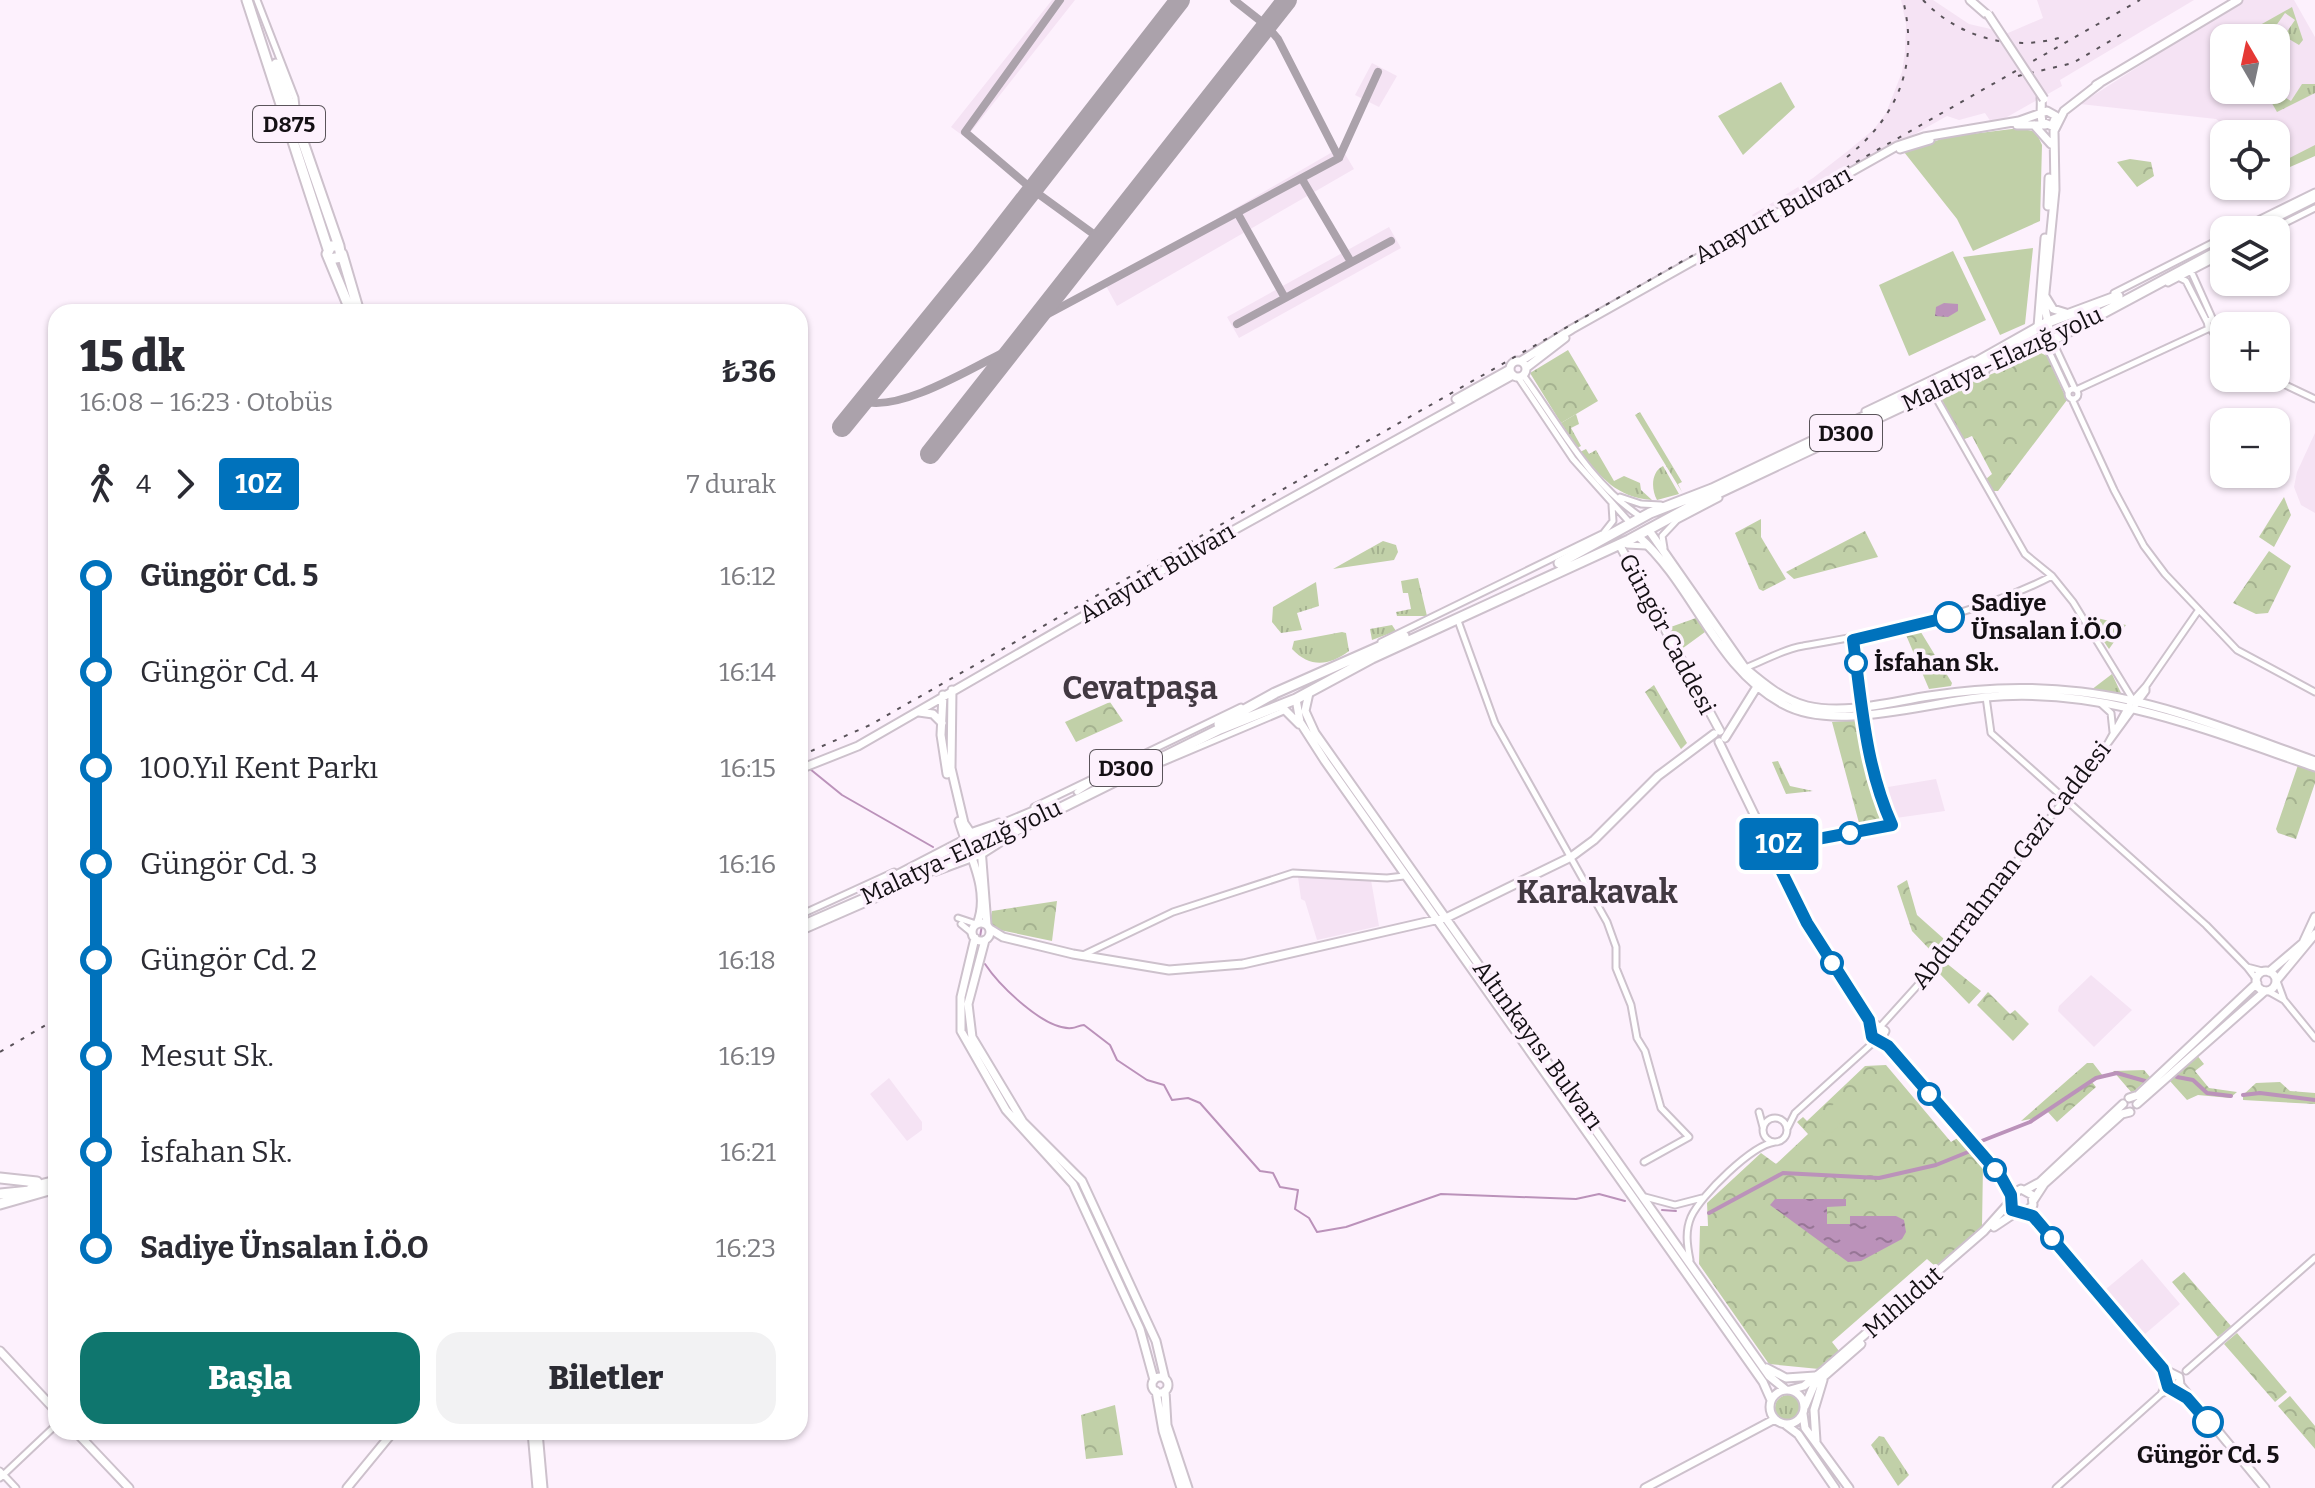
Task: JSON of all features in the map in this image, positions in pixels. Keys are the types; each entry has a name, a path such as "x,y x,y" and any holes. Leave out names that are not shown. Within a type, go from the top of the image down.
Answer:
{"highway":[{"name":"D875","path":"247,0 348,304"},
{"name":"D875","path":"256,0 357,304"},
{"path":"2280,216 2315,200"},
{"path":"2285,216 2315,200"},
{"path":"329,254 338,260 341,250"},
{"name":"Malatya-Elazığ yolu","path":"1638,536 1701,501 2002,359 2029,351 2071,314 2111,300 2210,253"},
{"name":"Malatya-Elazığ yolu","path":"1626,526 1972,366 2022,337 2087,321 2210,254"},
{"path":"1669,520 1692,510"},
{"path":"1642,518 1648,529"},
{"path":"1626,526 1638,536 1622,546 1511,592 1309,693 1303,681 1570,557 1626,526"},
{"name":"Malatya-Elazığ yolu","path":"808,921 912,877 1017,819 1303,681"},
{"path":"1292,686 1296,699"},
{"name":"Malatya-Elazığ yolu","path":"808,920 1186,746 1284,708 1309,693"},
{"path":"0,1178 48,1184"},
{"path":"0,1191 48,1185"},
{"path":"0,1204 48,1187"}],"main road":[{"path":"1976,0 2056,121 2041,297 2048,333"},
{"path":"2046,126 2100,83 2238,0"},
{"name":"Anayurt Bulvarı","path":"1518,371 1572,329 1897,146 1924,137 2042,115 2100,83"},
{"path":"2042,98 2042,115 2052,147"},
{"path":"2052,147 2063,119 2075,102"},
{"path":"2032,124 2042,130 2052,147"},
{"name":"Anayurt Bulvarı","path":"808,765 839,755 917,712 952,689 1320,480 1518,371 1589,322 1896,151 1954,135 2032,124 2046,126"},
{"path":"2041,297 2053,309 2071,314"},
{"path":"2022,337 2041,297"},
{"path":"1648,529 1755,687 1807,714 2046,694 2134,704"},
{"path":"1638,536 1651,547 1755,687 1802,704 1833,710 1862,710 1876,704 1957,692 2033,688 2120,698 2315,764"},
{"name":"Güngör Caddesi","path":"1622,546 1719,735 1807,923 1879,1033"},
{"path":"975,930 986,939 1003,937 1147,968 1209,968 1448,917 1571,857 1594,840 1658,776 1719,735 1755,687"},
{"path":"952,689 951,768 972,845 989,927 968,1004 972,1037 1023,1122 1077,1173 1140,1329 1188,1488"},
{"name":"Altınkayısı Bulvarı","path":"1309,693 1306,717 1760,1363 1775,1383 1788,1390"},
{"path":"943,695 946,770 972,845 980,892 959,1006 961,1031 1006,1110 1068,1175 1100,1231 1156,1341 1168,1385 1160,1391"},
{"name":"Anayurt Bulvarı","path":"808,764 855,743 943,695"},
{"path":"1861,695 1862,710"},
{"path":"1848,708 1861,695"},
{"path":"1861,695 1876,704"},
{"name":"Altınkayısı Bulvarı","path":"1296,699 1304,729 1404,876 1763,1382 1771,1400"},
{"path":"1284,708 1304,729"},
{"path":"917,712 933,714 942,723"},
{"path":"1354,802 1378,830 1381,822"},
{"path":"1388,852 1384,836 1415,870"},
{"path":"1421,923 1427,908"},
{"path":"2023,1190 2040,1182 2126,1101 2138,1095 2257,981 2303,943 2315,917"},
{"path":"975,930 989,927 1003,937"},
{"path":"2033,1216 2033,1204 2044,1184 2266,991 2315,934"},
{"path":"1458,951 1485,983 1485,973"},
{"path":"2267,972 2276,981"},
{"path":"2257,981 2266,991"},
{"path":"1495,1002 1490,988 1514,1014"},
{"path":"1879,1033 2000,1175 2023,1190 2033,1204"},
{"path":"2126,1101 2137,1104"},
{"path":"2126,1101 2130,1112"},
{"path":"2000,1175 2020,1213 2033,1216 2265,1488"},
{"name":"Mıhlıdut","path":"1804,1410 1809,1392 1821,1376 1984,1231 2010,1199 2023,1190"},
{"name":"Mıhlıdut","path":"1788,1390 1804,1386 1821,1376 1987,1233 2033,1204"},
{"path":"0,1354 48,1405"},
{"path":"1760,1363 1786,1378 1821,1376 1814,1410 1817,1444"},
{"path":"1154,1380 1165,1379"},
{"path":"1835,1488 1798,1434 1775,1419 1770,1411 1771,1400 1788,1390 1800,1395 1805,1428 1849,1488"},
{"path":"1160,1391 1163,1431 1181,1488"},
{"path":"1786,1425 1797,1421 1804,1410"},
{"path":"1645,1488 1775,1419"},
{"path":"81,1440 126,1488"},
{"path":"347,1488 386,1440"},
{"path":"535,1440 537,1488"},
{"path":"536,1440 543,1488"}],"street":[{"path":"2274,216 2315,200"},
{"path":"2290,217 2315,200"},
{"path":"2087,308 2210,252"},
{"path":"2087,321 2191,271 2210,257"},
{"path":"2191,271 2209,326"},
{"path":"2179,277 2186,281 2209,326"},
{"path":"2002,359 2111,300"},
{"path":"2076,407 2065,405 2086,387 2209,326"},
{"path":"2048,333 2076,407 2144,546 2198,611 2237,650 2315,692"},
{"path":"2048,333 2058,346 2056,359"},
{"path":"1669,560 1662,543 1664,531 1692,510 2029,351 2043,352 2056,359"},
{"path":"1518,371 1563,435 1611,491 1642,518"},
{"path":"1365,651 1626,526 1610,500 1573,459 1518,371"},
{"path":"2290,387 2315,399"},
{"path":"1935,396 2025,554 2052,576 2073,602 2134,704"},
{"path":"1611,491 1641,504 1669,505"},
{"path":"1602,535 1613,521 1610,500"},
{"path":"1644,1162 1689,1137 1661,1108 1645,1051 1637,1038 1631,1005 1616,968 1614,937 1495,723 1458,619 1622,546 1651,547"},
{"path":"1745,672 1805,646 1864,638 1949,617 2018,594 2052,576"},
{"path":"1501,601 1511,592"},
{"path":"2108,743 2198,611"},
{"path":"2120,698 2125,685"},
{"path":"808,926 812,927 972,845 1031,809 1275,693"},
{"path":"1986,697 1991,733 2206,925 2257,981"},
{"path":"2096,700 2111,713 2113,733"},
{"name":"Abdurrahman Gazi Caddesi","path":"1795,1113 1868,1045 1889,1021 2108,743 2134,704"},
{"path":"972,845 1026,827 1284,708"},
{"path":"1157,764 1186,746"},
{"path":"1077,792 1128,761"},
{"path":"1082,955 1173,912 1293,873 1387,878 1404,876"},
{"path":"812,927 858,901"},
{"path":"959,921 975,930"},
{"path":"2247,967 2267,972"},
{"path":"2276,981 2284,1000 2315,1038"},
{"path":"2266,991 2284,1000"},
{"path":"1758,1147 1763,1130 1759,1112 1776,1118 1787,1129"},
{"path":"1763,1130 1776,1118 1795,1113"},
{"path":"1690,1261 1688,1228 1703,1198 1758,1147 1785,1136 1795,1113"},
{"path":"1763,1130 1775,1142"},
{"path":"1645,1197 1675,1205 1703,1198"},
{"path":"2056,1488 2315,1258"},
{"path":"16,1488 1,1475 48,1432"}],"shaded area":[{"path":"1052,0 1075,0 966,138 951,127"},
{"path":"1901,0 1933,0 1969,24 2008,33 2043,18 2037,0 2194,0 2060,80 2062,86 1993,125 1985,113 1959,120 1947,116 1756,223 1752,215 1813,178 1874,129 1886,113 1902,72 1905,51 1906,24"},
{"path":"2242,0 2294,0 2315,37 2315,155 2290,166 2290,120 2216,119 2080,104"},
{"path":"1372,63 1397,76 1379,107 1355,95"},
{"path":"1341,147 1354,169 1117,306 1105,284"},
{"path":"1389,227 1401,248 1239,338 1227,317"},
{"path":"2315,433 2315,513 2301,505 2294,487 2297,472"},
{"path":"1936,779 1945,811 1896,818 1888,787"},
{"path":"1298,877 1371,880 1379,926 1317,940 1305,901 1301,899"},
{"path":"2091,975 2132,1010 2094,1047 2058,1011 2059,1006"},
{"path":"889,1078 922,1122 922,1130 907,1141 870,1094"},
{"path":"2142,1259 2180,1304 2145,1334 2106,1289"}],"green space":[{"path":"2292,7 2303,40 2299,45 2290,40 2290,27 2295,20 2285,13 2277,24 2262,24"},
{"path":"1781,82 1795,107 1743,155 1718,116"},
{"path":"2302,84 2315,84 2315,93 2277,112 2272,104 2290,104"},
{"path":"2020,128 2036,132 2042,145 2040,221 1973,251 1957,219 1904,152 1947,137"},
{"path":"2315,145 2315,156 2290,167 2290,158"},
{"path":"2130,159 2151,162 2154,176 2137,187 2117,162"},
{"path":"2033,248 2025,324 2000,335 1963,257"},
{"path":"1953,251 1986,320 1909,356 1879,285"},
{"path":"1568,350 1598,401 1561,423 1530,373"},
{"path":"2041,353 2047,356 2067,400 1998,491 1992,491 1986,479 1992,474 1972,436 1962,440 1940,396"},
{"path":"1640,412 1682,482 1678,484 1682,492 1635,415"},
{"path":"1576,414 1579,424 1571,428 1581,446 1577,448 1561,423"},
{"path":"1586,449 1589,454 1596,450 1614,481 1624,476 1640,483 1641,490 1652,500 1629,495 1611,485 1580,452"},
{"path":"1663,466 1679,494 1657,500 1653,481 1656,472"},
{"path":"2284,497 2291,515 2274,547 2259,537"},
{"path":"1761,519 1761,537 1786,579 1763,591 1759,589 1735,533"},
{"path":"1865,531 1878,557 1794,579 1786,572"},
{"path":"1383,541 1396,545 1398,552 1394,560 1333,569"},
{"path":"2269,551 2291,566 2268,613 2256,614 2233,603"},
{"path":"1418,578 1427,616 1397,616 1396,612 1411,609 1408,593 1403,593 1401,581"},
{"path":"1316,582 1319,606 1297,613 1302,630 1281,633 1272,622 1273,607"},
{"path":"1696,618 1705,632 1679,651 1665,629"},
{"path":"2097,618 2126,625 2109,649 2092,624"},
{"path":"1392,625 1396,631 1372,640 1370,629"},
{"path":"1919,629 1951,686 1929,689 1906,635"},
{"path":"1346,633 1349,651 1334,660 1313,662 1292,649 1294,641"},
{"path":"2112,674 2121,693 2091,690"},
{"path":"1654,685 1687,743 1681,749 1645,692"},
{"path":"1110,702 1123,721 1076,742 1065,722"},
{"path":"1860,720 1864,754 1885,822 1859,823 1832,722"},
{"path":"1778,761 1790,786 1813,791 1786,794 1772,762"},
{"path":"2298,765 2315,771 2315,783 2296,839 2278,833 2276,829"},
{"path":"1907,880 1917,915 1944,939 1933,953 1912,931 1897,886"},
{"path":"1057,901 1052,941 995,929 990,921 992,911"},
{"path":"1945,962 1981,991 1969,1004 1937,971"},
{"path":"1988,992 2010,1014 2015,1010 2029,1024 2013,1041 1977,1005"},
{"path":"2196,1054 2204,1064 2195,1071 2209,1088 2237,1092 2230,1098 2198,1095 2187,1100 2169,1080"},
{"path":"2087,1063 2093,1063 2103,1076 2092,1082 2096,1087 2057,1122 2047,1111 2040,1117 2021,1121"},
{"path":"1886,1065 1951,1142 1959,1137 1983,1165 1982,1227 1936,1267 1927,1259 1832,1342 1839,1351 1819,1369 1769,1364 1699,1264 1700,1226 1708,1226 1707,1203 1761,1153 1776,1164 1808,1134 1797,1122 1803,1117 1807,1121 1865,1066"},
{"path":"2144,1070 2150,1077 2132,1093 2113,1071"},
{"path":"2280,1082 2290,1091 2315,1093 2315,1104 2243,1100 2243,1095 2256,1083"},
{"path":"1837,1101 1845,1105 1845,1118 1832,1133 1828,1130 1824,1133 1815,1121"},
{"path":"2184,1272 2231,1326 2218,1337 2172,1282"},
{"path":"2237,1333 2287,1392 2275,1402 2224,1344"},
{"path":"1788,1395 1797,1399 1801,1408 1797,1417 1788,1421 1779,1417 1775,1408 1779,1399"},
{"path":"2290,1396 2315,1426 2315,1449 2278,1406"},
{"path":"1115,1405 1123,1455 1086,1459 1081,1415"},
{"path":"1879,1436 1884,1437 1909,1475 1898,1486 1871,1445"}],"water":[{"path":"1944,303 1958,304 1958,311 1948,317 1935,316 1936,307"},
{"path":"1775,1199 1846,1199 1846,1206 1827,1207 1827,1224 1850,1224 1850,1216 1896,1216 1904,1220 1906,1232 1902,1239 1861,1261 1848,1262 1770,1205"}],"waterway":[{"path":"810,769 842,795 933,847"},
{"path":"980,937 982,925"},
{"path":"985,964 1036,1015 1061,1027 1084,1025 1110,1045 1117,1060 1147,1080 1164,1085 1172,1100 1188,1098 1200,1103 1260,1171 1273,1173 1280,1187 1298,1190 1295,1209 1309,1218 1317,1232 1346,1227 1441,1194 1576,1199 1599,1194 1625,1201"},
{"path":"1979,1142 2030,1122 2096,1078 2117,1073 2145,1081"},
{"path":"2177,1077 2193,1080 2207,1093 2231,1096"},
{"path":"2243,1095 2260,1093 2315,1100"},
{"path":"1709,1213 1783,1173 1879,1178 1936,1165 1968,1152"},
{"path":"1662,1210 1676,1211"}],"taxiway":[{"path":"1060,0 965,132 1033,190 1099,238"},
{"path":"1234,0 1267,26 1278,39 1339,158"},
{"path":"1035,321 1339,158 1378,72"},
{"path":"1302,179 1351,262"},
{"path":"1238,214 1285,298"},
{"path":"1237,324 1391,241"},
{"path":"862,401 878,403 917,394 1014,347"}],"runway":[{"path":"842,427 981,256 1180,0"},
{"path":"930,454 1287,0"}],"railway":[{"path":"1847,157 1880,124 1900,88 1908,46 1903,0"},
{"path":"1923,0 1953,24 1988,38 2025,43 2062,37"},
{"path":"808,752 870,725 2140,0"},
{"path":"2018,76 2073,63 2127,31"},
{"path":"0,1052 48,1024"}],"bus line":[{"name":"10Z","path":"1949,617 1853,640 1860,714 1864,720 1869,757 1892,825 1770,848 1807,923 1869,1020 1872,1037 1888,1046 2000,1175 2011,1195 2009,1203 2012,1210 2033,1216 2163,1369 2168,1387 2187,1398 2208,1422"}],"place":[{"name":"Sadiye Ünsalan İ.Ö.O","path":"1949,617"},
{"name":"İsfahan Sk.","path":"1856,663"},
{"name":"Güngör Cd. 5","path":"2208,1422"}],"district":[{"name":"Cevatpaşa","path":"1140,688"},
{"name":"Karakavak","path":"1597,892"}]}
